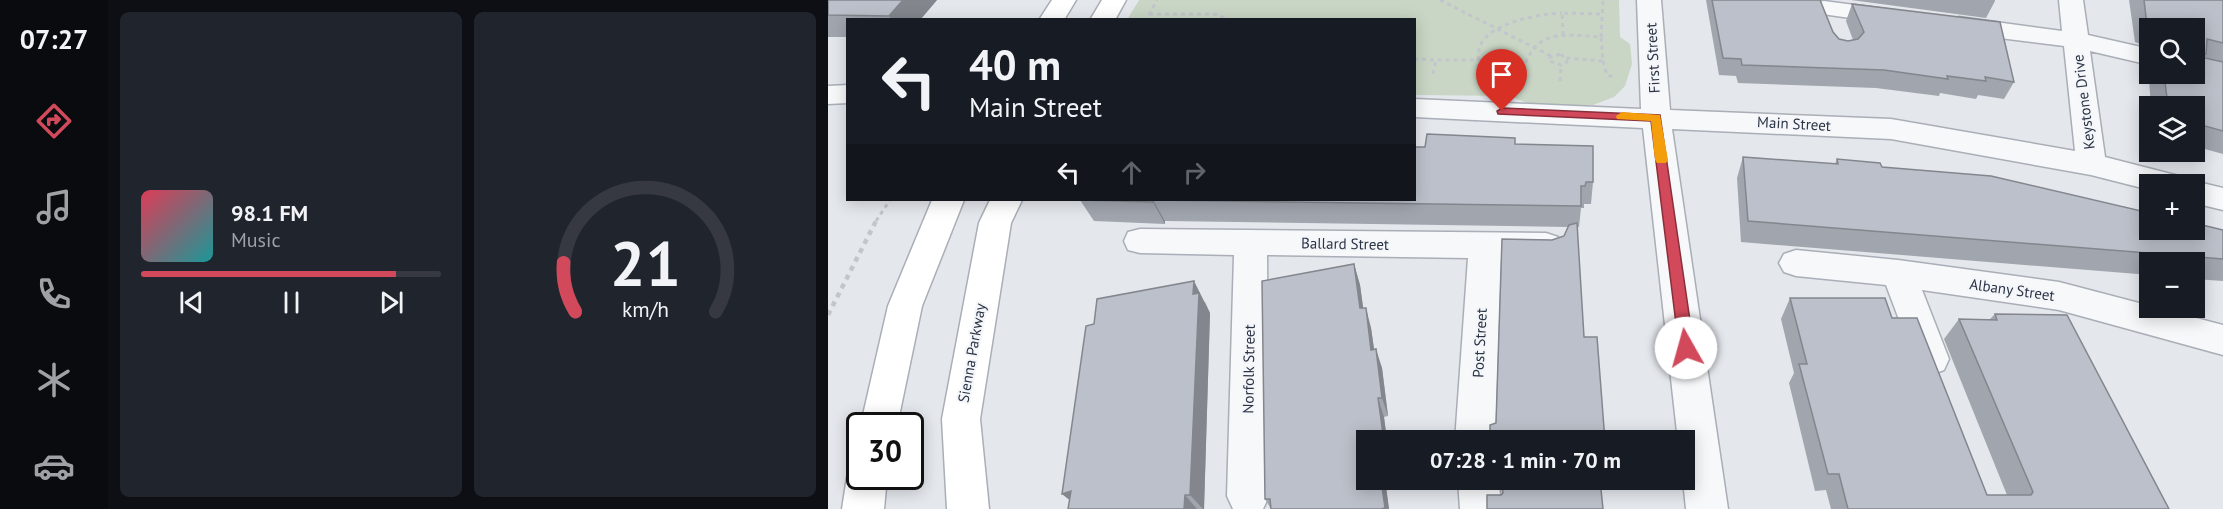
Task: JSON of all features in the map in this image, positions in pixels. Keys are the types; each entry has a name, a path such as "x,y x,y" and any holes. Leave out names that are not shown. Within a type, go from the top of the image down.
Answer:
{"main road":[{"path":"1052,18 1064,0"},
{"path":"1103,18 1114,0"},
{"path":"882,412 905,306 948,201"},
{"name":"Sienna Parkway","path":"968,509 961,419 995,223 1006,201"},
{"path":"863,509 865,490"}],"street":[{"name":"First Street","path":"1649,0 1656,118 1707,509"},
{"name":"Keystone Drive","path":"2071,0 2091,164"},
{"name":"Keystone Drive","path":"1823,4 1927,21 2076,40 2139,54"},
{"name":"Keystone Drive","path":"1823,4 1837,38"},
{"path":"828,95 846,94"},
{"name":"Main Street","path":"1416,108 1891,129 2091,164 2139,176"},
{"path":"2205,195 2223,199"},
{"name":"Ballard Street","path":"1140,242 1550,246"},
{"name":"Norfolk Street","path":"1248,496 1251,243"},
{"name":"Post Street","path":"1476,430 1485,245"},
{"name":"Albany Street","path":"1796,263 1898,273 2059,296 2223,340"},
{"path":"1898,273 1943,391"},
{"path":"1479,490 1481,509"}],"path":[{"path":"1147,18 1157,0"},
{"path":"1440,0 1551,56 1561,54 1566,58 1603,61 1601,37 1603,0"},
{"path":"1562,13 1563,35"},
{"path":"1477,85 1480,45 1497,29 1521,20 1562,13 1603,14"},
{"path":"1149,14 1214,14 1225,18"},
{"path":"1520,87 1523,60 1532,46 1547,38 1563,35 1601,37"},
{"path":"1551,56 1549,61 1562,65 1567,62 1566,58"},
{"path":"1416,59 1523,60"},
{"path":"1433,76 1436,60"},
{"path":"1559,87 1562,65"},
{"path":"828,315 884,206 889,201"}],"green space":[{"path":"1139,0 1619,0 1620,37 1630,44 1632,64 1625,86 1614,97 1593,105 1533,105 1509,96 1416,95 1416,18 1128,18"}],"building":[{"path":"828,0 903,0 889,16 828,15"},
{"path":"1712,0 1820,0 1833,32 1839,39 1848,41 1858,39 1864,32 1852,4 2000,22 2014,82 1985,77 1986,81 1947,76 1948,79 1884,70 1742,65 1741,59 1723,58"},
{"path":"2144,0 2223,0 2223,43 2207,39 2205,54 2205,18 2146,18"},
{"path":"2205,58 2223,62 2223,131 2205,126 2205,96 2167,96 2165,84 2205,84"},
{"path":"1427,134 1515,138 1515,144 1593,146 1593,182 1586,182 1585,186 1581,186 1581,206 1224,201 1416,201 1416,147 1425,147"},
{"path":"1743,157 1838,164 1837,159 1880,163 1882,167 1991,176 2139,210 2139,240 2205,240 2205,226 2223,230 2223,259 2205,258 2205,252 2139,252 1748,221"},
{"path":"1577,223 1584,337 1597,337 1604,430 1490,430 1490,425 1496,423 1502,239 1552,240 1564,236 1569,225"},
{"path":"1354,264 1360,308 1366,308 1371,350 1376,349 1382,398 1378,398 1382,430 1356,430 1356,490 1382,490 1385,508 1271,509 1270,499 1265,499 1262,281"},
{"path":"1194,281 1193,294 1199,293 1190,495 1185,495 1184,509 1068,509 1071,491 1062,494 1086,326 1094,324 1097,299"},
{"path":"1790,298 1885,298 1892,318 1917,318 1987,495 2031,495 2033,492 1959,319 1997,320 1995,314 2067,315 2169,509 1848,509 1839,474 1828,474 1799,364 1807,364"},
{"path":"1503,490 1601,490 1603,509 1487,509 1487,495 1503,493"}],"slow traffic":[{"path":"1622,116 1656,118 1662,160"}],"route":[{"path":"1502,111 1656,118 1686,348"}]}
